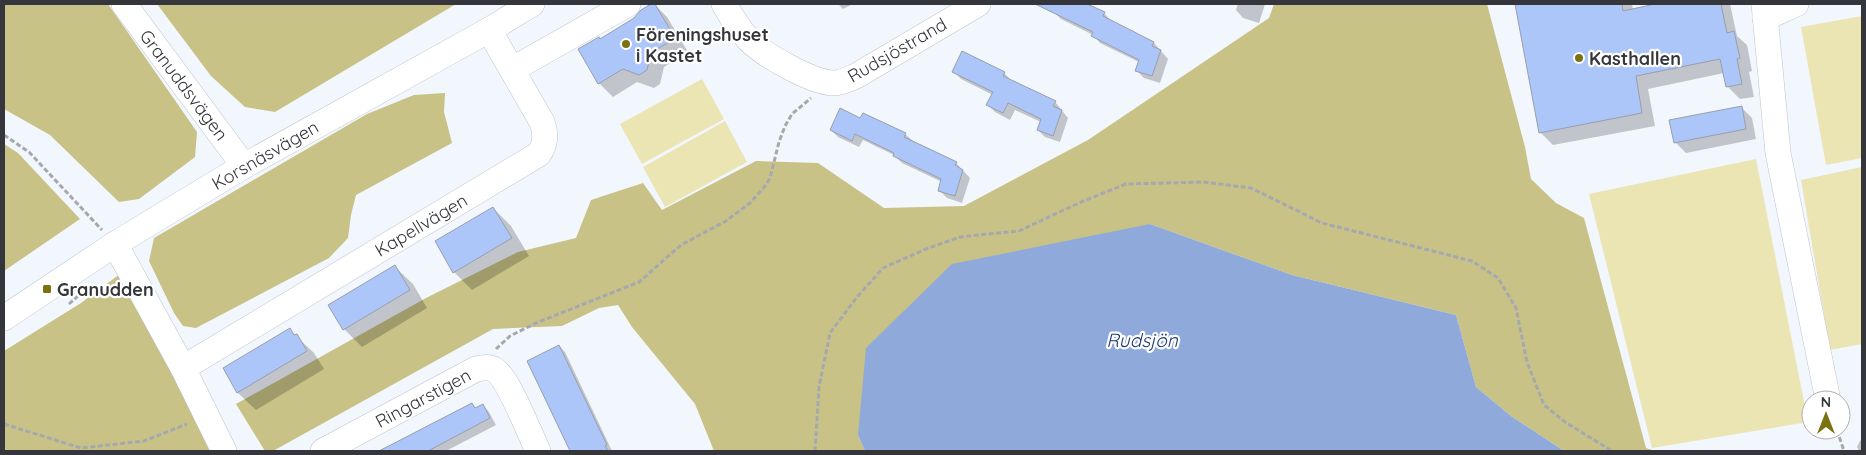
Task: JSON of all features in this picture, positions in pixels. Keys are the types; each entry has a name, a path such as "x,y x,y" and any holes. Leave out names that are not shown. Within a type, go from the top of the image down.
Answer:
{"street":[{"name":"Granuddsvägen","path":"124,4 244,166"},
{"name":"Korsnäsvägen","path":"4,318 115,244 244,166 489,30 532,4"},
{"path":"513,70 628,4"},
{"name":"Rudsjöstrand","path":"724,4 748,39 764,52 786,65 825,82 842,82 856,76 978,4"},
{"path":"1796,4 1765,11 1778,153 1826,390"},
{"name":"Kapellvägen","path":"182,368 539,154 544,147 545,139 542,122 489,30"},
{"path":"115,244 182,368 224,451"},
{"name":"Ringarstigen","path":"323,451 476,369 487,368 495,370 502,377 538,451"}],"path":[{"path":"487,368 497,348 510,336 573,307 638,282 681,245 726,221 750,203 766,186 770,178 779,142 792,114 825,82"},
{"path":"4,135 29,152 115,244"},
{"path":"815,451 819,387 830,333 857,297 883,268 926,249 960,237 1019,231 1081,202 1126,184 1203,182 1251,188 1322,223 1472,261 1498,278 1516,308 1527,362 1544,405 1565,422 1612,451"},
{"path":"4,424 81,448 144,441 206,416"}],"shaded area":[{"path":"4,4 108,4 197,132 195,157 139,199 119,202 50,135 4,109"},
{"path":"157,4 456,4 275,112 245,107 211,76"},
{"path":"1274,4 1487,4 1525,147 1531,179 1556,203 1584,218 1646,448 1655,451 1564,451 1511,416 1476,387 1456,315 1292,275 1150,224 858,435 865,451 714,451 695,404 632,327 618,305 599,308 562,326 493,329 273,451 265,451 236,404 426,298 518,252 576,238 591,200 643,183 662,210 756,161 818,163 884,208 964,206 1088,140 1269,18"},
{"path":"1862,16 1862,158 1826,165 1801,27"},
{"path":"702,79 724,119 642,164 620,124"},
{"path":"445,93 444,112 452,143 356,195 348,238 329,258 196,328 183,326 174,313 149,261 154,238 367,114 414,95"},
{"path":"725,121 747,162 665,207 643,167"},
{"path":"4,144 18,153 80,219 4,271"},
{"path":"1756,159 1802,390 1801,423 1652,448 1589,194"},
{"path":"1862,167 1862,344 1830,350 1801,180"},
{"path":"120,274 176,374 211,451 4,451 4,351 81,303"}],"water":[{"name":"Rudsjön","path":"1150,224 1292,275 1456,315 1476,387 1511,416 1564,451 865,451 858,435 866,348 952,264"}],"building":[{"name":"Föreningshuset i Kastet","path":"651,4 655,4 675,38 651,53 647,70 639,75 623,69 598,84 578,49 599,37 600,39 634,18 641,10"},
{"path":"1035,4 1087,4 1105,12 1103,16 1154,42 1152,46 1161,50 1152,76 1135,71 1139,60 1091,36 1093,32"},
{"name":"Kasthallen","path":"1515,4 1622,4 1623,11 1655,4 1721,4 1727,33 1734,31 1740,58 1737,59 1742,84 1726,87 1720,59 1636,76 1642,113 1539,133"},
{"path":"962,51 1005,72 1003,76 1056,101 1053,106 1062,110 1053,136 1037,130 1041,119 1008,103 1003,113 986,105 993,92 952,72"},
{"path":"1742,106 1746,129 1674,143 1669,120"},
{"path":"840,108 860,118 863,113 906,133 904,137 957,162 955,165 963,170 955,196 938,191 941,179 893,156 894,153 855,134 852,141 830,130"},
{"path":"493,207 512,238 453,273 435,241"},
{"path":"395,265 410,290 343,330 328,305"},
{"path":"290,328 294,335 297,334 307,351 237,393 223,368"},
{"path":"559,345 607,445 605,446 608,451 570,451 527,361"},
{"path":"472,403 475,408 483,404 490,418 428,451 379,451"}],"place":[{"name":"Föreningshuset i Kastet","path":"626,44"},
{"name":"Kasthallen","path":"1579,58"},
{"name":"Granudden","path":"47,289"}]}
